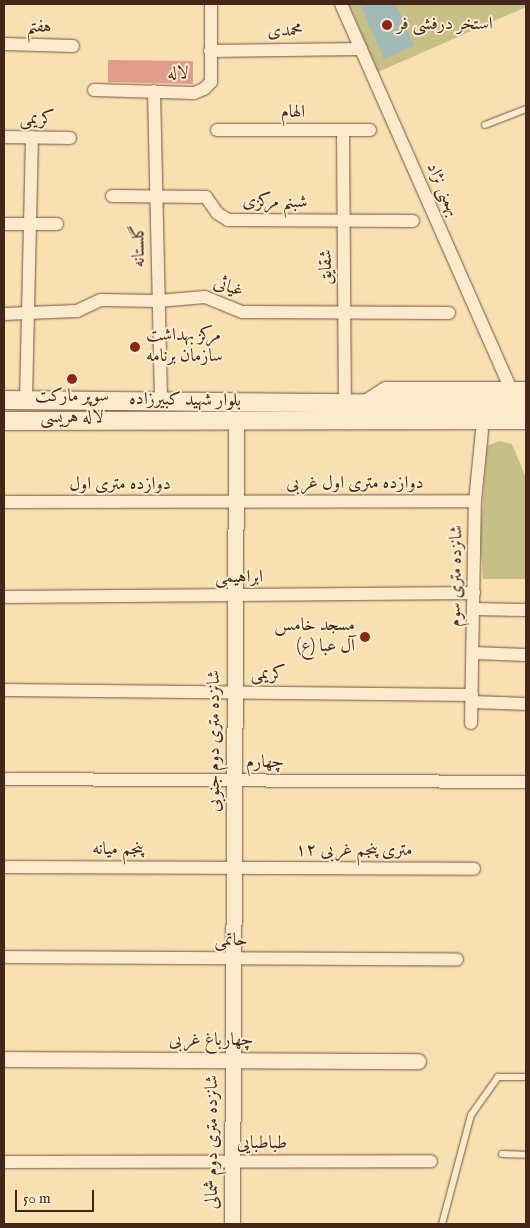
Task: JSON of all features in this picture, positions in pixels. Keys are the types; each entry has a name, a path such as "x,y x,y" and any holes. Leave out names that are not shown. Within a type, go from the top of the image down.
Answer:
{"main road":[{"path":"366,404 386,391 519,391"},
{"name":"بلوار شهید کبیرزاده","path":"4,400 346,403 424,412 526,420"},
{"name":"بلوار شهید کبیرزاده","path":"4,420 236,423 365,422 424,412 526,405"},
{"name":"بلوار شهید کبیرزاده","path":"365,422 393,432 526,432"}],"street":[{"name":"لاله","path":"94,90 194,93 204,90 210,82 211,4"},
{"name":"بهمنی نژاد","path":"341,4 519,391"},
{"name":"هفتم","path":"4,44 73,46"},
{"name":"محمدی","path":"210,51 361,49"},
{"name":"گلستانه","path":"154,91 160,400"},
{"name":"الهام","path":"217,130 370,130"},
{"name":"شقایق","path":"343,130 346,403"},
{"name":"کریمی","path":"4,137 70,138"},
{"path":"26,400 32,137"},
{"name":"شبنم مرکزی","path":"112,196 206,197 217,213 228,220 413,221"},
{"path":"4,224 57,224"},
{"name":"غیاثی","path":"4,314 28,315 77,311 101,300 158,301 204,297 242,312 449,313"},
{"name":"شانزده متری دوم جنوبی","path":"232,1060 236,423"},
{"name":"شانزده متری سوم","path":"471,723 475,501 482,431"},
{"name":"دوازده متری اول غربی","path":"236,502 475,501"},
{"name":"دوازده متری اول","path":"4,502 236,502"},
{"name":"ابراهیمی","path":"4,597 474,593"},
{"path":"474,609 526,610"},
{"path":"473,654 526,655"},
{"name":"کریمی","path":"4,690 234,692 472,698 526,704"},
{"name":"چهارم","path":"4,780 526,782"},
{"name":"پنجم میانه","path":"4,868 233,868"},
{"name":"۱۲ متری پنجم غربی","path":"233,868 474,869"},
{"name":"حاتمی","path":"4,957 457,960"},
{"name":"چهارباغ غربی","path":"4,1059 418,1060"},
{"name":"شانزده متری دوم شمالی","path":"232,1060 232,1224"},
{"name":"طباطبایی","path":"4,1162 431,1161"}],"lane":[{"path":"485,125 526,109"},
{"path":"442,1224 471,1115 498,1077 526,1077"},
{"path":"502,1154 526,1155"}],"shaded area":[{"path":"349,4 526,4 526,7 378,72"},
{"path":"499,441 512,444 526,478 526,579 483,579 480,539 487,446"}],"water":[{"name":"استخر درفشی فر","path":"360,4 396,4 414,46 384,59"}],"building":[{"path":"108,60 193,61 193,84 108,82"}],"place":[{"name":"استخر درفشی فر","path":"387,25"},
{"name":"مرکز بهداشت سازمان برنامه","path":"135,347"},
{"name":"سوپر مارکت لاله هریسی","path":"72,379"},
{"name":"مسجد خامس آل عبا (ع)","path":"365,637"}]}
